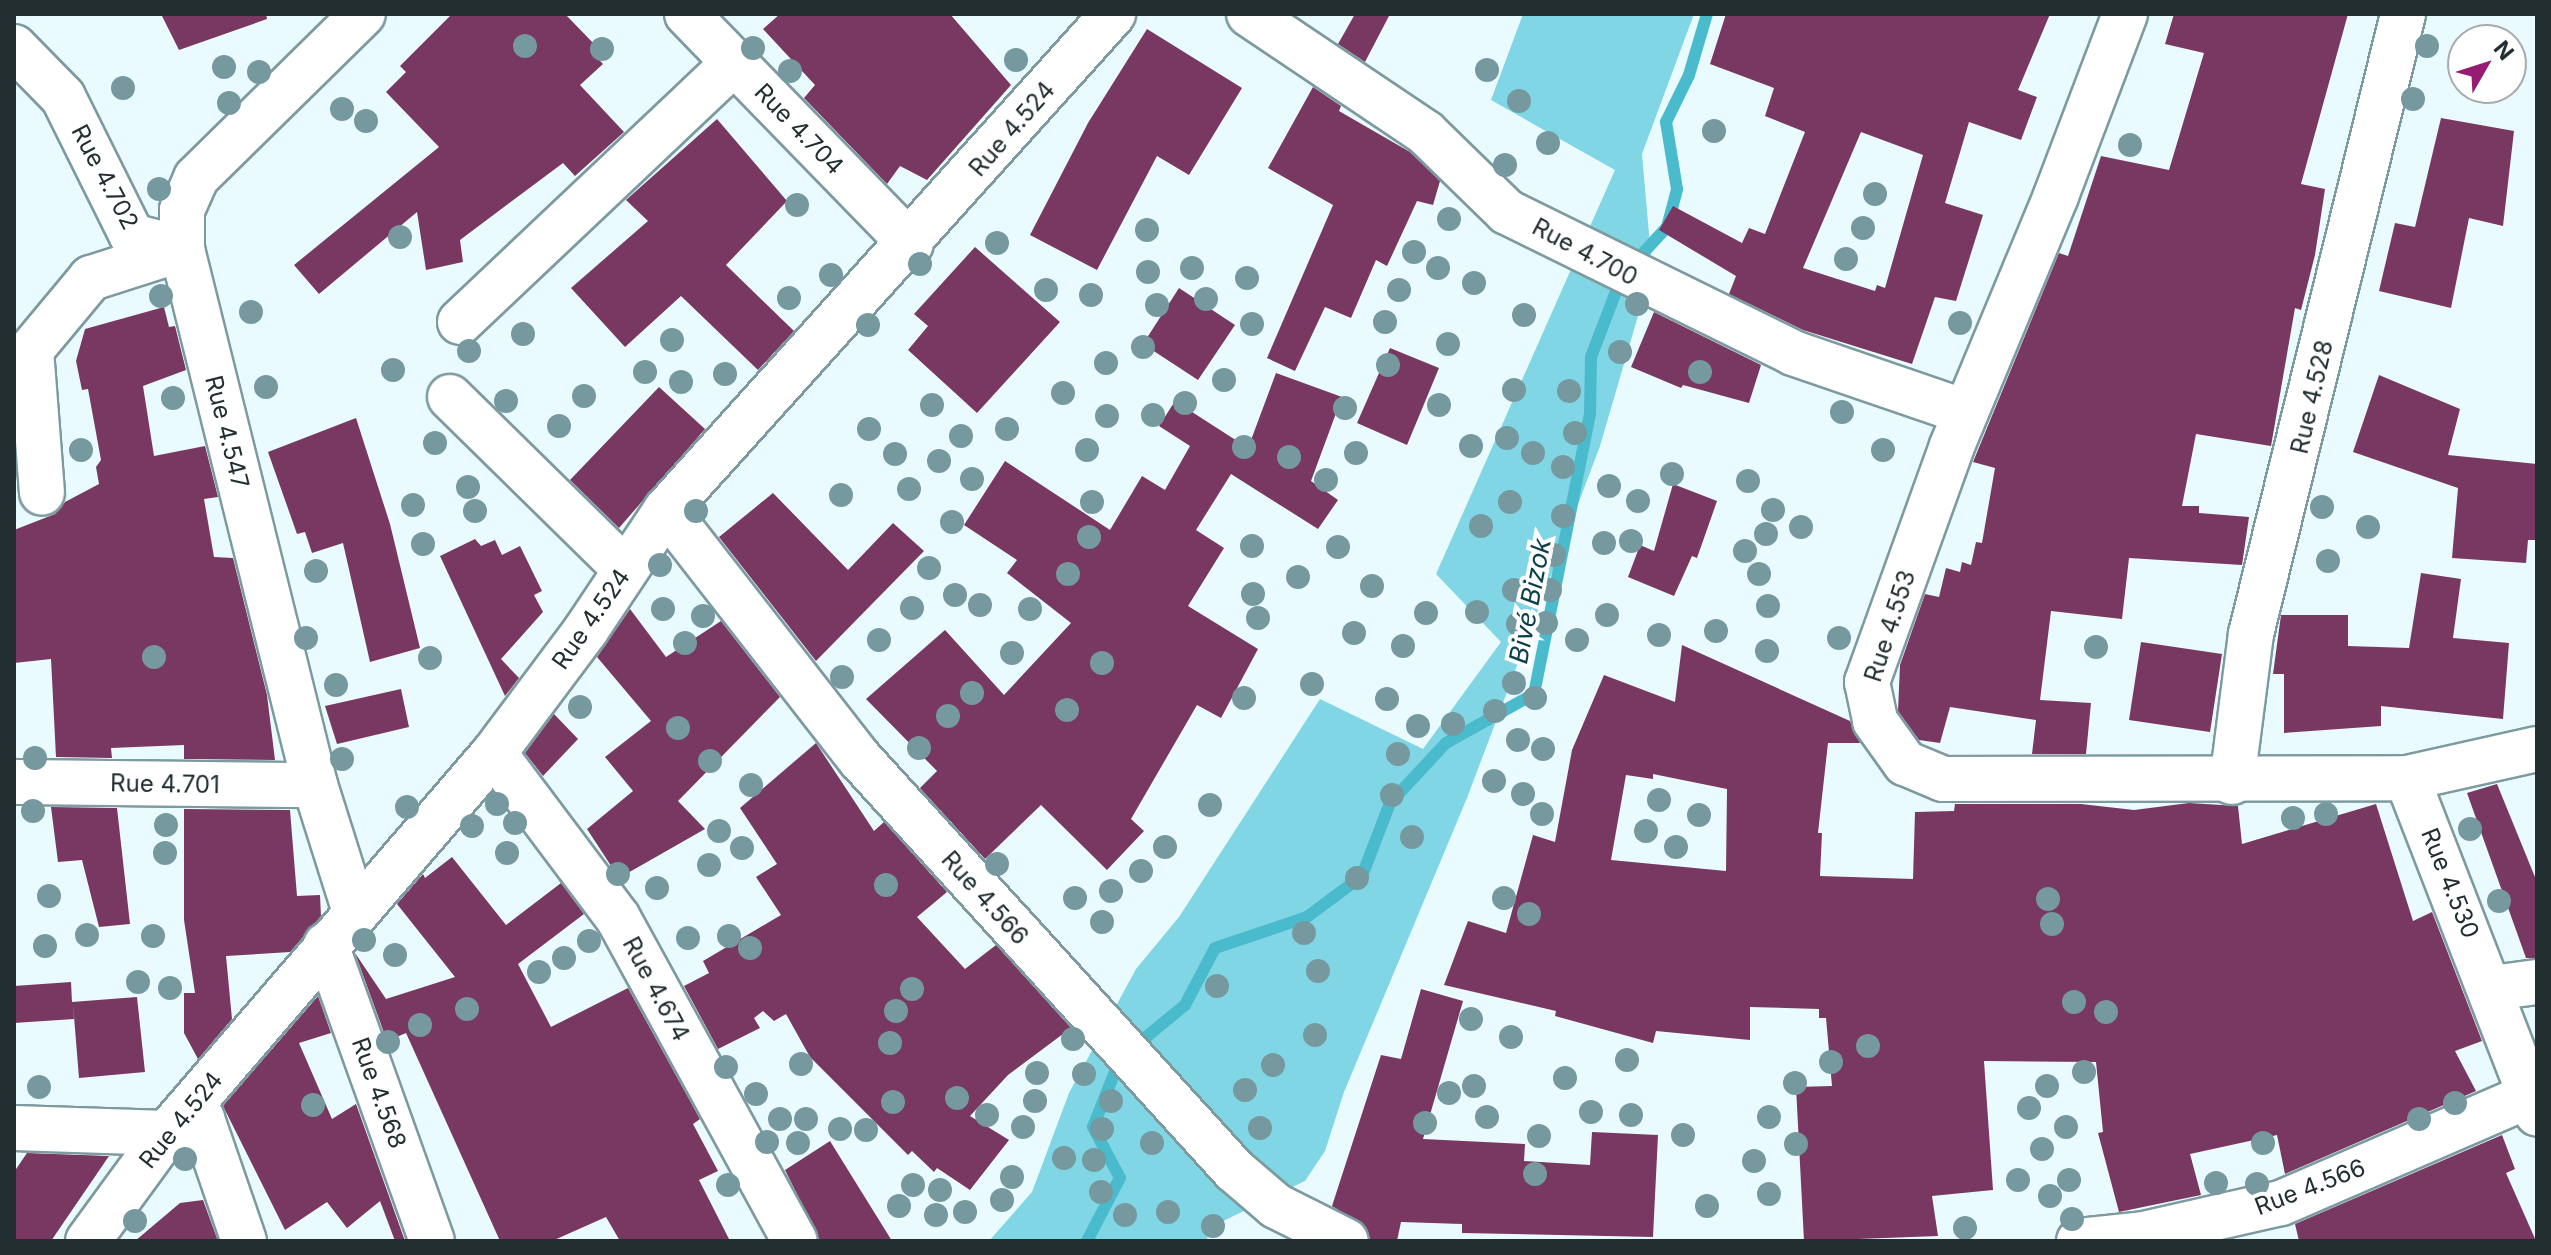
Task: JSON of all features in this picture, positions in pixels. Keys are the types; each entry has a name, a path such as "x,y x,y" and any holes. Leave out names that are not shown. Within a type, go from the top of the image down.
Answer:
{"street":[{"name":"Rue 4.704","path":"687,14 911,244"},
{"name":"Rue 4.524","path":"88,1241 167,1133 494,753 666,510 911,244 1113,14"},
{"name":"Rue 4.700","path":"1249,14 1426,133 1507,212 1686,305 1793,353 1965,412"},
{"name":"Rue 4.553","path":"2125,14 2056,196 1965,412 1867,682 1875,721 1905,763 1943,779 2232,782 2407,778"},
{"name":"Rue 4.528","path":"2232,782 2251,634 2403,14"},
{"name":"Rue 4.547","path":"350,19 196,178 182,210 182,249 315,785 355,912"},
{"name":"Rue 4.702","path":"14,47 63,97 132,236 182,249"},
{"path":"460,322 734,63"},
{"name":"Rue 4.702","path":"42,493 31,350 91,278 182,249"},
{"path":"450,397 625,569"},
{"name":"Rue 4.566","path":"666,510 860,759 1234,1170 1276,1206 1346,1241"},
{"path":"2407,778 2537,749"},
{"name":"Rue 4.674","path":"494,753 618,918 795,1241"},
{"name":"Rue 4.530","path":"2407,778 2515,985 2533,1104"},
{"name":"Rue 4.701","path":"14,782 315,785"},
{"name":"Rue 4.568","path":"326,945 432,1241"},
{"name":"Rue 4.566","path":"2079,1241 2172,1229 2281,1203 2533,1104"},
{"path":"14,1128 167,1133 202,1119 244,1241"}],"shaded area":[{"path":"1523,14 1694,14 1642,154 1652,268 1600,446 1467,798 1344,1092 1325,1151 1305,1181 1213,1226 1206,1241 989,1241 1032,1192 1069,1093 1136,969 1179,917 1320,699 1423,749 1501,642 1436,574 1615,170 1491,100"}],"building":[{"path":"161,14 266,14 267,19 179,50"},
{"path":"452,14 565,14 597,47 592,52 603,64 580,85 624,132 575,176 563,163 460,240 463,262 426,270 417,212 319,294 294,265 439,147 386,92 406,72 400,66"},
{"path":"780,14 950,14 1011,85 927,180 900,166 887,184 804,98 815,85 763,29"},
{"path":"1355,14 1390,14 1365,62 1338,44"},
{"path":"1726,14 2050,14 2018,90 2037,97 2021,140 1969,122 1945,203 1983,215 1956,301 1935,297 1912,364 1803,330 1729,294 1736,276 1659,230 1673,206 1742,243 1749,228 1765,234 1805,132 1765,116 1774,88 1710,64","holes":["1861,132 1923,155 1885,288 1877,285 1875,291 1803,268"]},
{"path":"2174,14 2348,14 2301,184 2325,189 2315,255 2301,310 2295,308 2271,446 2196,434 2182,506 2199,506 2199,513 2249,517 2242,565 2129,558 2122,619 2051,611 2040,700 2091,703 2086,754 2032,754 2036,720 1950,707 1940,743 1919,740 1898,711 1900,665 1925,594 1939,597 1946,568 1960,572 1962,562 1971,565 1976,542 1982,543 1995,468 1973,462 2059,253 2068,256 2101,156 2169,170 2204,53 2165,44"},
{"path":"1147,29 1242,88 1189,175 1157,156 1097,270 1030,235 1088,123"},
{"path":"1313,87 1341,106 1339,111 1410,152 1440,181 1433,205 1417,201 1387,266 1376,260 1351,318 1325,307 1295,371 1267,358 1333,205 1268,168"},
{"path":"2441,118 2514,131 2503,226 2469,218 2451,308 2379,291 2395,223 2415,227"},
{"path":"717,119 787,201 726,265 794,331 758,370 681,296 625,347 571,288 648,221 626,200"},
{"path":"975,247 1060,322 977,413 908,350 928,326 914,314"},
{"path":"1179,288 1235,325 1198,380 1143,344"},
{"path":"164,307 169,327 175,326 186,370 143,386 154,456 205,446 218,497 204,499 214,557 233,558 267,695 275,760 184,759 184,745 111,748 112,758 56,757 51,659 14,663 14,530 55,514 65,502 99,484 96,467 101,460 88,389 82,390 76,361 85,329"},
{"path":"1654,312 1761,365 1749,403 1683,385 1681,388 1631,367"},
{"path":"1390,348 1439,368 1407,445 1357,423"},
{"path":"1276,373 1342,397 1311,481 1338,500 1318,529 1231,474 1196,530 1224,548 1188,606 1258,649 1221,718 1197,705 1131,819 1144,831 1107,870 1041,805 985,859 920,788 937,771 866,699 945,630 1004,695 1071,623 1007,573 1017,560 964,525 1005,461 1110,530 1142,476 1165,490 1190,446 1159,426 1175,401 1248,448"},
{"path":"2379,375 2460,409 2448,455 2537,464 2537,540 2528,540 2526,563 2452,558 2458,488 2353,452"},
{"path":"659,387 705,429 619,528 570,480"},
{"path":"356,418 390,524 420,648 370,662 343,543 312,553 305,532 297,534 268,452"},
{"path":"1673,484 1717,501 1697,558 1692,556 1674,596 1628,577 1640,545 1654,551"},
{"path":"773,493 848,570 893,523 924,551 816,661 719,537"},
{"path":"475,539 481,546 495,540 502,555 520,546 542,591 534,595 543,612 501,659 519,678 505,696 440,556"},
{"path":"2421,573 2461,579 2453,638 2509,643 2503,719 2381,706 2381,726 2284,733 2284,674 2273,674 2281,615 2348,615 2348,646 2409,648"},
{"path":"630,609 666,657 721,621 780,697 678,801 705,829 619,878 587,829 633,791 605,757 651,721 597,657"},
{"path":"2141,642 2222,654 2210,732 2129,720"},
{"path":"1682,645 1850,721 1860,743 1828,743 1818,833 1822,833 1820,876 1913,879 1915,812 1954,811 1955,804 2081,804 2134,810 2189,803 2238,806 2242,844 2376,804 2413,921 2432,912 2482,1041 2455,1051 2476,1091 2285,1174 2277,1135 2190,1154 2201,1195 2119,1212 2098,1133 2103,1132 2096,1062 1984,1061 1993,1190 1932,1196 1938,1236 1804,1241 1796,1087 1832,1086 1826,1018 1819,1018 1819,1009 1750,1007 1750,1040 1656,1031 1653,1043 1555,1016 1556,1011 1444,985 1468,921 1506,933 1533,835 1555,842 1572,750 1604,675 1675,702","holes":["1653,774 1727,789 1726,871 1611,860 1626,775 1653,779"]},
{"path":"401,689 409,727 337,744 325,706"},
{"path":"554,714 578,739 543,776 525,753"},
{"path":"816,743 874,831 884,822 947,892 917,917 965,969 996,945 1071,1028 1008,1075 970,1116 1009,1140 970,1190 937,1168 934,1172 912,1151 908,1155 810,1057 786,1014 774,1021 763,1011 754,1018 760,1028 718,1049 684,986 709,973 703,961 781,915 756,877 777,864 740,808"},
{"path":"2497,784 2537,882 2537,958 2526,958 2467,793"},
{"path":"51,807 117,808 130,924 99,927 82,860 58,862"},
{"path":"184,809 290,810 297,896 320,895 321,916 290,952 226,956 232,1019 198,1059 184,1033 184,993 195,993 184,920"},
{"path":"452,857 506,925 561,883 584,914 518,964 551,1027 628,988 700,1119 693,1124 718,1171 699,1180 730,1241 620,1241 606,1217 552,1241 500,1241 406,1033 387,1041 355,953 386,999 455,977 397,904 423,874 425,878"},
{"path":"71,982 72,1002 137,997 145,1072 79,1078 73,1004 74,1019 14,1023 14,986"},
{"path":"1421,989 1463,1001 1423,1139 1525,1144 1524,1161 1590,1165 1592,1132 1658,1135 1653,1237 1462,1233 1462,1224 1401,1222 1397,1241 1371,1241 1366,1227 1332,1206 1381,1055 1401,1059"},
{"path":"318,996 331,1033 299,1043 332,1119 356,1104 405,1241 395,1241 380,1201 347,1228 327,1202 285,1230 223,1106"},
{"path":"2502,1135 2515,1169 2506,1173 2536,1241 2299,1241 2295,1224"},
{"path":"830,1141 892,1241 820,1241 785,1170"},
{"path":"27,1153 109,1156 51,1241 14,1241 14,1172"},
{"path":"203,1200 218,1241 135,1241 180,1203"}],"waterway":[{"name":"Bivé Bizok","path":"1134,1047 1185,1005 1215,948 1307,917 1362,876 1390,803 1446,743 1534,694 1590,414 1591,357 1622,276 1667,227 1677,189 1666,122 1689,75 1707,14"},
{"name":"Bivé Bizok","path":"1087,1241 1120,1178 1093,1127 1120,1059"}]}
